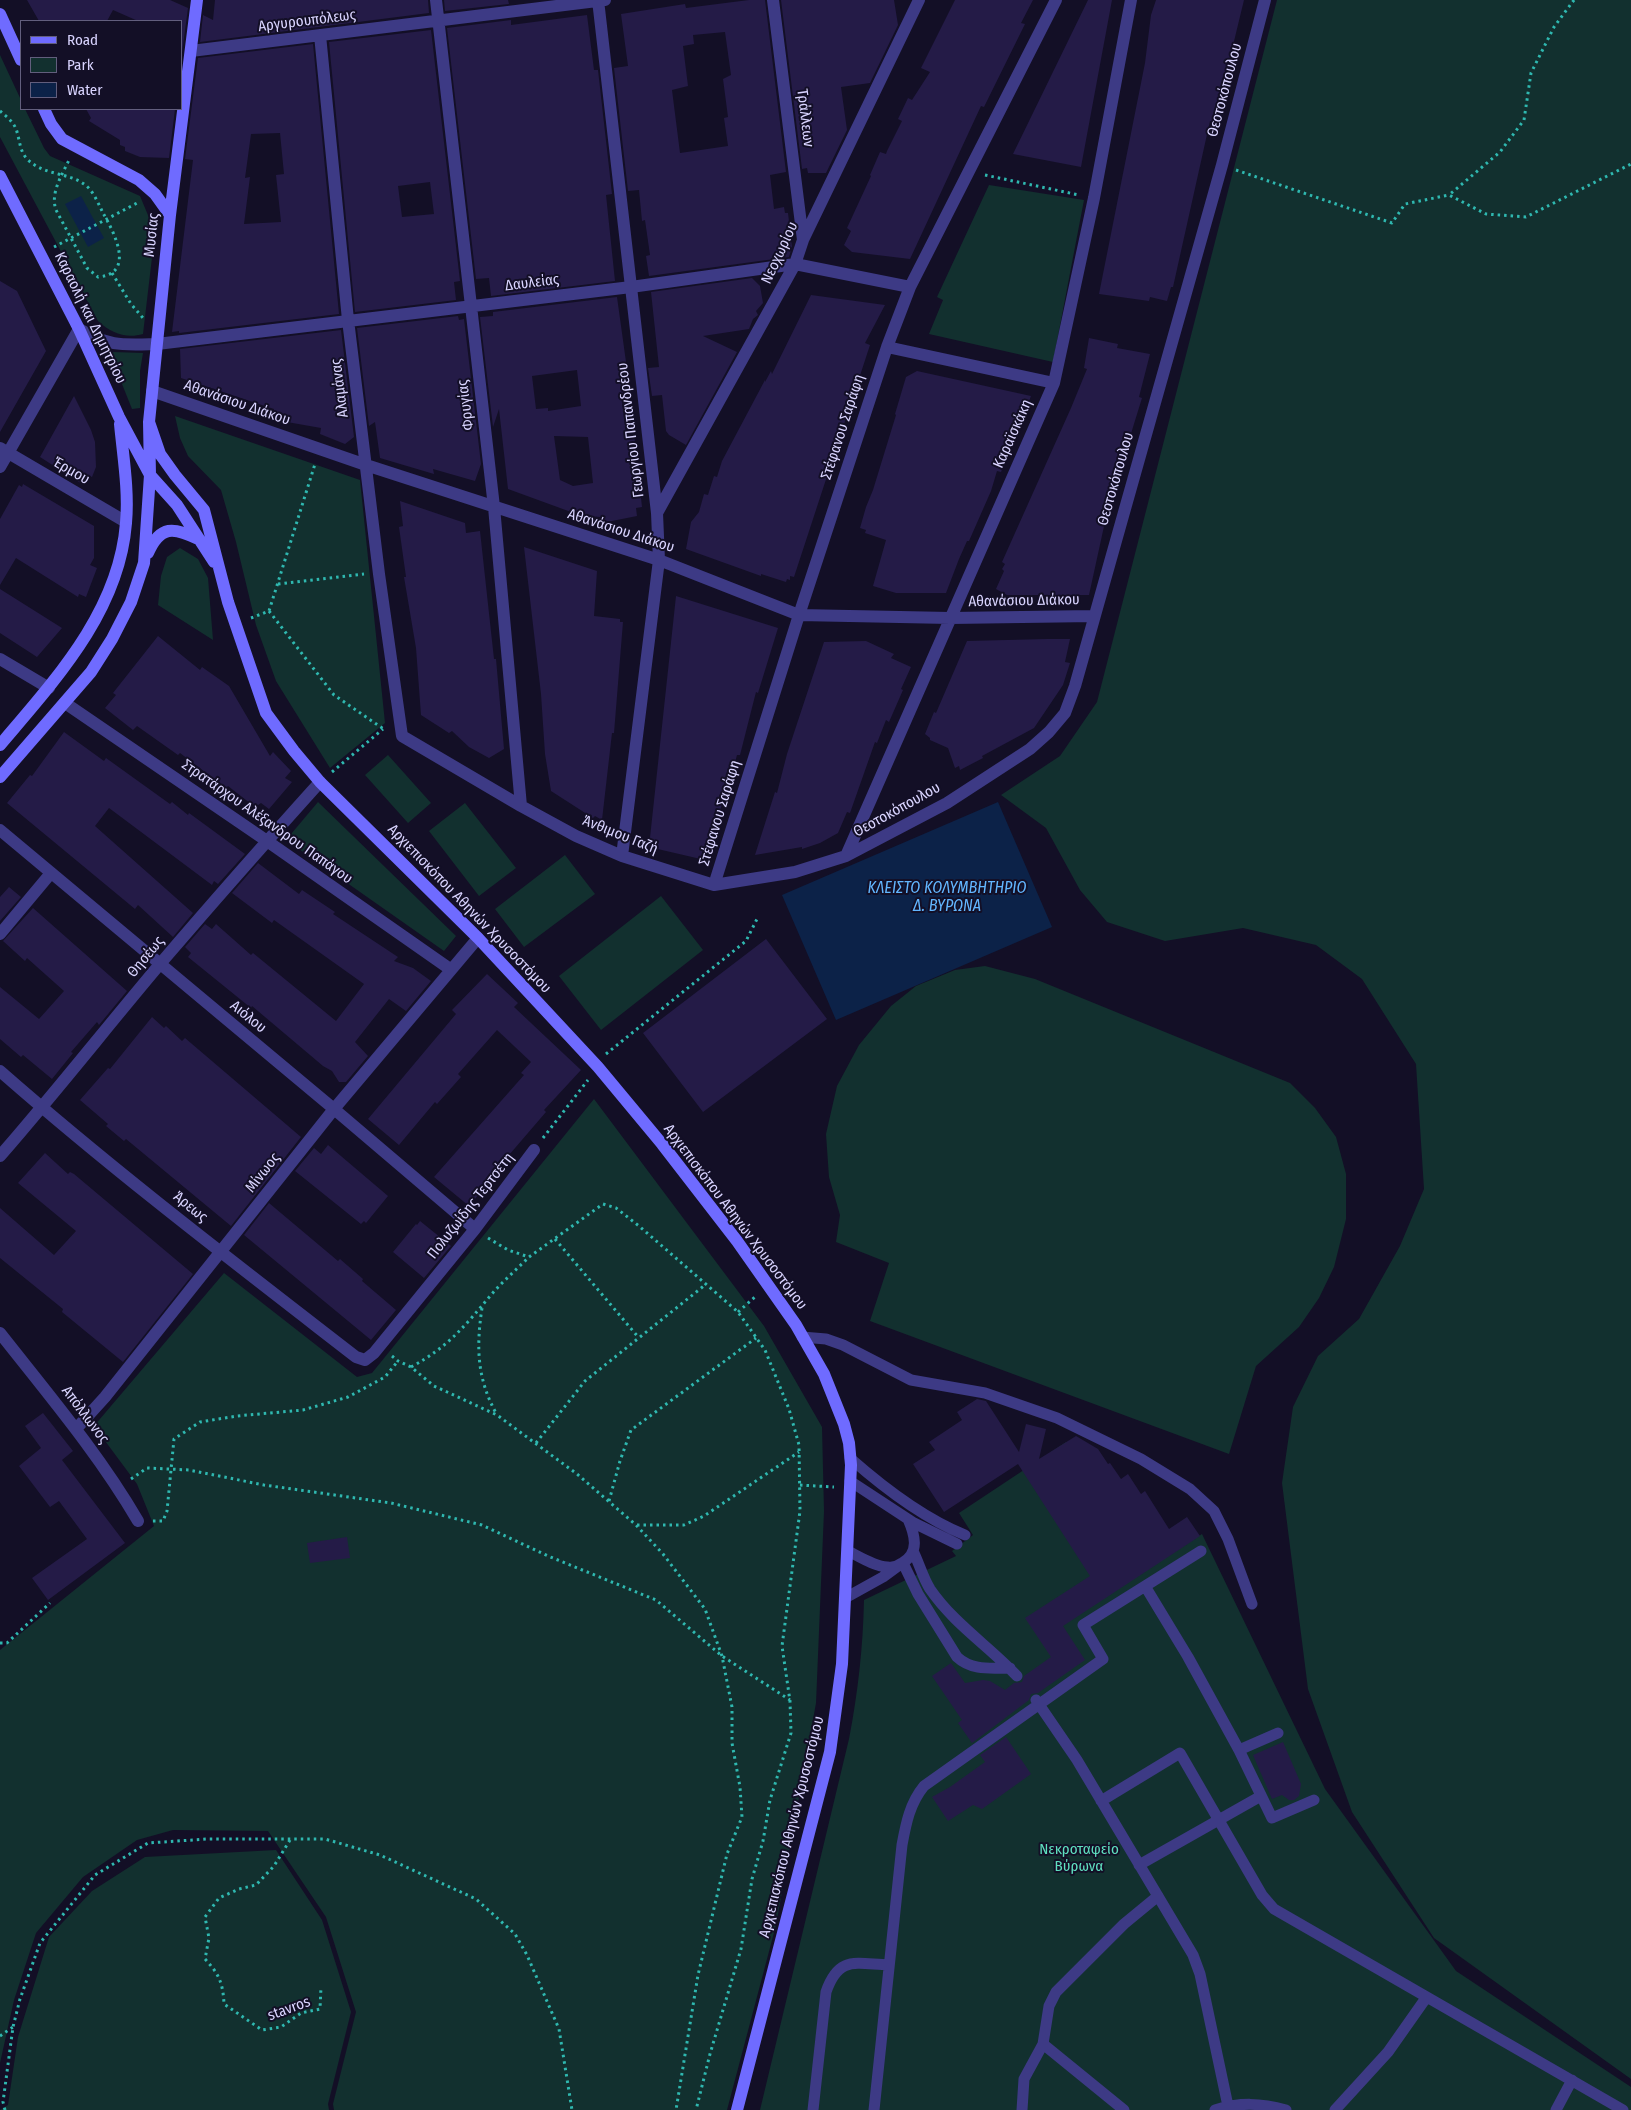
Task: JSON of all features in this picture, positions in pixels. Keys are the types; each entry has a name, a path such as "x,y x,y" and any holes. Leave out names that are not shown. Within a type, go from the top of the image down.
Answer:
{"street":[{"name":"Φρυγίας","path":"436,0 494,507 521,806"},
{"name":"Αργυρουπόλεως","path":"191,52 600,0"},
{"name":"Γεωργίου Παπανδρέου","path":"600,0 657,513 659,560 622,856"},
{"name":"Τράλλεων","path":"773,0 803,240"},
{"name":"Νεοχωρίου","path":"657,513 795,264 803,240 919,0"},
{"name":"Στέφανου Σαράφη","path":"714,885 886,347 910,287 1056,0"},
{"name":"Καραϊσκάκη","path":"846,856 1054,383 1094,198 1131,0"},
{"name":"Θεοτοκόπουλου","path":"846,856 947,803 1030,749 1049,732 1064,712 1076,686 1094,616 1222,165 1265,0"},
{"name":"Μυσίας","path":"144,562 150,475 149,422 156,344 191,52 195,1"},
{"path":"0,14 20,58"},
{"name":"Αλαμάνας","path":"320,35 348,320 379,574 402,736"},
{"path":"44,110 51,124 62,139 139,180 155,194 170,215"},
{"name":"Καραολή και Δημητρίου","path":"0,176 5,195 41,254 119,417 150,475"},
{"name":"Δαυλείας","path":"78,329 98,341 118,345 156,344 631,287 795,264 910,287"},
{"path":"0,467 4,451 78,329"},
{"path":"886,347 1054,383"},
{"name":"Αθανάσιου Διάκου","path":"152,391 366,465 659,560 799,615 950,618 1094,616"},
{"path":"0,745 49,688 78,648 114,584 126,522 126,486 119,417"},
{"name":"Αρχιεπισκόπου Αθηνών Χρυσοστόμου","path":"149,422 160,454 204,510 217,566 266,713 320,782 478,938 596,1065 684,1170 768,1285 802,1337 824,1374 844,1424 850,1458 847,1597 842,1664 830,1752 737,2110"},
{"name":"Έρμου","path":"4,451 126,522"},
{"name":"Αρχιεπισκόπου Αθηνών Χρυσοστόμου","path":"150,475 178,505 198,540 217,566"},
{"path":"0,777 91,672 112,639 131,602 153,541 164,532 174,529 182,531 198,540"},
{"path":"0,659 49,688"},
{"name":"Στρατάρχου Αλέξανδρου Παπάγου","path":"65,703 450,969"},
{"name":"Άνθιμου Γαζή","path":"402,736 576,836 622,856 714,885 795,872 846,856"},
{"name":"Θησέως","path":"0,1156 160,965 320,782"},
{"name":"Αιόλου","path":"0,830 475,1229"},
{"path":"0,934 51,872"},
{"name":"Μίνωος","path":"76,1429 105,1397 334,1109 478,938"},
{"name":"Άρεως","path":"0,1071 42,1108 221,1252 356,1357 365,1360"},
{"name":"Πολυζωίδης Τερτσέτη","path":"365,1360 374,1353 475,1229 534,1150"},
{"name":"Απόλλωνος","path":"0,1333 76,1429 118,1487 138,1521"}],"lane":[{"path":"802,1337 826,1339 843,1345 912,1380 985,1393 1057,1418 1141,1459 1190,1489 1214,1511 1228,1539 1252,1604"},
{"path":"850,1458 872,1478 916,1508 943,1526 965,1535"},
{"path":"850,1485 908,1519 957,1544"},
{"path":"847,1597 883,1577 909,1559 915,1541 908,1519"},
{"path":"848,1551 873,1563 888,1567 901,1564"},
{"path":"901,1564 957,1657 965,1665 1014,1672 963,1628 942,1605 929,1587 913,1551"},
{"path":"874,2110 902,1845 911,1808 917,1794 924,1786 1037,1702 1103,1659 1083,1625 1201,1551"},
{"path":"1145,1586 1240,1750 1272,1818 1314,1800"},
{"path":"1037,1702 1077,1760 1192,1955 1200,1974 1228,2106"},
{"path":"1240,1750 1278,1733"},
{"path":"1101,1801 1180,1753 1262,1895 1274,1909 1623,2110"},
{"path":"1139,1865 1220,1821 1261,1796"},
{"path":"1022,2110 1024,2079 1043,2044 1049,2006 1056,1992 1124,1924 1158,1896"},
{"path":"813,2110 826,1992 831,1977 838,1968 844,1965 889,1965"},
{"path":"1335,2110 1388,2052 1426,1998"},
{"path":"1043,2044 1124,2110"},
{"path":"1556,2110 1572,2080"},
{"path":"1215,2110 1248,2103 1286,2110"}],"path":[{"path":"1222,165 1392,223 1405,204 1449,195 1500,152 1524,120 1531,73 1554,27 1574,0"},
{"path":"1,113 17,130 20,148 29,160 38,167 62,176 82,182 87,186 117,239 119,252 116,269 107,276 98,277 93,275 87,268 53,200 62,176 76,146"},
{"path":"1449,195 1486,214 1526,217 1631,164"},
{"path":"970,172 1094,198"},
{"path":"41,254 155,194"},
{"path":"112,273 140,315 148,324 158,330"},
{"path":"270,611 320,449"},
{"path":"278,584 362,574 379,574"},
{"path":"235,623 270,611"},
{"path":"270,611 334,695 383,729 402,736"},
{"path":"340,765 383,729"},
{"name":"Πολυζωίδης Τερτσέτη","path":"534,1150 596,1065 746,941 757,919"},
{"path":"411,1367 430,1356 454,1338 491,1295 528,1257 603,1204 616,1208 639,1226 738,1312 765,1350 789,1409 799,1451 800,1485 800,1510 782,1646 790,1701 791,1733 770,1800 763,1841 752,1879 741,1949 710,2054 696,2110"},
{"path":"475,1229 508,1250 528,1257"},
{"path":"555,1239 639,1338"},
{"path":"536,1443 585,1381 705,1285"},
{"path":"738,1312 768,1285"},
{"path":"482,1307 478,1334 480,1366 486,1396 497,1415"},
{"path":"396,1326 402,1338 390,1354 398,1361 411,1367 434,1386 497,1415 577,1474 636,1525 663,1554 705,1609 722,1656 732,1707 732,1743 740,1786 742,1818 726,1854 698,1975 676,2110"},
{"path":"609,1501 620,1460 631,1430 756,1338"},
{"path":"138,1521 162,1521 168,1511 174,1439 200,1422 237,1416 303,1410 348,1397 385,1377 398,1361"},
{"path":"636,1525 684,1525 704,1516 799,1451"},
{"path":"118,1487 147,1468 189,1470 264,1485 391,1503 482,1525 548,1556 656,1600 722,1656 790,1701"},
{"path":"800,1485 850,1485"},
{"path":"0,1643 7,1643 50,1603"},
{"path":"4,2110 3,2102 13,2027 20,1999 40,1943 95,1875 148,1844 207,1839 325,1839 380,1855 476,1899 515,1934 527,1955 559,2029 572,2110"},
{"name":"stavros","path":"290,1840 274,1866 256,1885 239,1888 219,1898 205,1916 209,1938 205,1959 218,1973 224,1990 224,2004 262,2030 280,2027 301,2014 320,2009 321,1987"},
{"path":"0,2036 13,2027"}],"green space":[{"path":"1277,0 1631,0 1631,2079 1434,1938 1352,1812 1308,1689 1282,1483 1293,1407 1318,1356 1359,1319 1400,1246 1424,1189 1416,1064 1362,979 1316,945 1243,928 1165,941 1107,922 1080,890 1046,828 1001,795 1060,756 1097,702"},
{"path":"0,55 20,98 20,110 25,110 44,148 50,156 140,196 155,232 143,334 131,336 119,334 108,329 98,321 0,137"},
{"path":"989,185 1084,200 1053,362 929,334 943,300 937,297"},
{"path":"113,352 143,353 140,371 140,408 132,409 110,354"},
{"path":"175,416 360,480 385,723 330,768 276,681 256,625 221,490 188,456 180,438"},
{"path":"180,548 198,559 208,578 213,640 158,605 161,576 167,557"},
{"path":"388,755 431,803 408,823 365,775"},
{"path":"318,802 456,936 444,951 286,840"},
{"path":"465,803 516,868 479,896 429,831"},
{"path":"565,855 595,894 524,947 495,909"},
{"path":"661,896 703,950 601,1030 559,976"},
{"path":"985,966 1035,979 1290,1083 1315,1108 1336,1137 1346,1174 1346,1219 1334,1267 1319,1298 1299,1327 1256,1366 1229,1454 870,1321 889,1263 836,1242 840,1215 829,1177 826,1134 837,1086 859,1045 891,1006 916,986 955,970"},
{"path":"594,1099 764,1326 822,1427 824,1511 816,1703 776,1925 727,2110 334,2110 333,2104 356,2012 326,1917 268,1831 173,1830 137,1840 83,1877 36,1933 14,2000 0,2063 0,1650 154,1526 137,1484 94,1426 224,1273 357,1377 372,1373"},
{"name":"Νεκροταφείο Βύρωνα","path":"1066,1442 1148,1569 1202,1534 1325,1789 1456,1971 1631,2087 1631,2110 760,2110 849,1739 859,1670 864,1600 956,1556 952,1551 973,1535 959,1513"},
{"path":"276,1850 322,1920 351,2012 328,2104 329,2110 0,2110 8,2105 18,2037 49,1937 92,1891 145,1857"}],"water":[{"path":"81,196 104,238 88,247 65,204"},
{"name":"ΚΛΕΙΣΤΟ ΚΟΛΥΜΒΗΤΗΡΙΟ Δ. ΒΥΡΩΝΑ","path":"998,802 1052,927 836,1020 782,895"}],"building":[{"path":"27,0 170,0 188,8 182,53 182,20 136,20 113,10 108,20 38,20"},
{"path":"215,0 428,0 429,13 200,42 203,15 213,20"},
{"path":"444,0 508,0 509,4 445,11"},
{"path":"749,0 765,0 786,172 770,175 774,209 784,207 785,213 788,213 792,247 789,257 649,276 646,256 650,255 645,220 642,221 639,190 628,191 614,68 628,66 621,14 685,4 686,8","holes":["725,32 731,75 723,79 728,117 724,118 728,146 680,153 672,90 688,86 683,46 694,44 693,35"]},
{"path":"781,0 894,0 898,25 870,83 841,87 847,130 826,173 808,173 807,168 802,169"},
{"path":"955,0 1033,0 1021,23 1025,24 984,107 981,106 910,259 852,252 844,245 851,231 847,228 880,152 886,154 902,121 898,119 908,98 912,100 930,72 921,68"},
{"path":"1088,0 1112,0 1081,167 1013,154"},
{"path":"1156,0 1244,0 1220,99 1222,99 1216,122 1210,121 1173,287 1171,287 1167,301 1150,297 1149,301 1099,294 1145,63 1151,15"},
{"path":"587,15 594,70 598,70 612,194 606,195 615,281 491,296 489,278 476,279 447,28 511,20 511,25"},
{"path":"431,30 460,281 454,282 456,300 355,312 329,42","holes":["430,182 434,214 402,217 398,186"]},
{"path":"313,44 339,314 179,333 179,331 172,332 193,160 185,159 198,58","holes":["280,133 284,174 276,175 281,222 244,224 250,177 245,178 251,134"]},
{"path":"87,110 175,110 169,158 140,157 125,151 125,147 120,145 120,140 89,121 91,118"},
{"path":"752,278 760,286 763,303 756,311 758,315 753,319 749,329 703,336 737,352 686,445 669,435 666,431 662,395 652,396 648,368 659,367 651,292"},
{"path":"0,281 17,291 46,351 0,432"},
{"path":"811,295 885,305 865,343 870,345 794,577 790,576 790,580 787,579 786,582 761,574 761,576 686,549 691,522 699,512 704,494 708,495 714,476 717,477 722,461 771,371 772,374"},
{"path":"617,297 631,398 622,401 626,433 634,433 642,507 636,508 637,516 602,523 601,517 582,516 508,489 499,409 493,427 480,317 493,316 493,312","holes":["577,370 581,406 548,411 548,408 536,409 532,376","554,436 588,437 593,483 573,486 560,480"]},
{"path":"458,316 459,320 464,319 481,464 475,481 433,469 434,474 380,458 375,422 369,426 357,328"},
{"path":"341,330 354,437 345,444 320,434 321,428 287,422 287,419 281,419 281,416 274,415 274,409 181,378 180,349"},
{"path":"1089,338 1118,344 1117,348 1150,354 1139,397 1142,398 1108,508 1089,595 1007,595 996,589 1004,571 1002,569 1005,564 1002,562 1087,369 1084,368"},
{"path":"917,371 1031,396 1001,472 997,471 991,491 959,559 946,593 896,593 873,586 886,540 865,533 866,530 860,528 896,415 906,377"},
{"path":"74,396 95,442 96,467 92,477 87,475 82,484 40,457"},
{"path":"23,484 94,526 94,558 90,565 97,568 86,597 79,594 78,597 16,558 0,585 0,519 19,485 22,487"},
{"path":"400,501 465,523 466,533 480,531 494,659 496,659 504,749 489,758 469,747 452,731 449,733 421,715 416,648 404,577 406,577 399,527 403,526"},
{"path":"524,547 597,571 594,616 620,619 620,622 623,622 614,733 612,733 602,820 595,816 593,818 551,791 545,754 541,694"},
{"path":"0,589 62,628 37,657 0,633"},
{"path":"676,596 778,628 758,693 756,692 740,755 737,755 731,778 728,777 716,829 705,860 649,847"},
{"path":"158,636 200,670 202,667 229,686 270,756 273,752 291,771 285,778 292,782 269,809 261,803 255,807 228,786 226,788 180,753 178,755 137,726 133,730 105,708 116,695 113,693"},
{"path":"1070,639 1065,662 1070,663 1063,685 1034,728 960,770 959,766 955,768 948,748 930,740 925,734 967,641"},
{"path":"866,641 894,654 891,658 911,667 889,722 886,720 877,743 875,742 850,813 847,812 838,833 820,843 802,849 802,847 755,855 775,792 777,793 787,754 824,642"},
{"path":"64,732 104,761 106,758 170,804 172,802 188,815 189,813 245,854 218,884 214,881 212,885 109,808 95,826 193,913 173,937 138,905 135,909 7,803 30,775 32,776"},
{"path":"258,863 299,894 302,890 335,912 333,914 398,957 394,961 413,968 431,981 406,1011 389,999 355,1042 368,1056 346,1082 339,1082 332,1071 323,1066 252,1006 251,1008 188,957 191,953 185,947 205,924 212,929 216,924 251,955 253,953 336,1021 364,984 274,920 272,923 232,893"},
{"path":"9,887 21,897 0,921 0,897"},
{"path":"33,908 127,991 99,1025 97,1022 71,1052 73,1053 52,1079 0,1039 0,987 39,1019 64,991 27,958 25,961 3,941"},
{"path":"766,939 827,1019 703,1112 643,1033"},
{"path":"487,974 518,1003 514,1007 581,1070 544,1110 546,1112 497,1169 499,1170 469,1206 434,1177 524,1075 521,1073 531,1062 497,1030 458,1074 461,1077 437,1104 435,1102 399,1145 368,1119 456,1014 452,1010"},
{"path":"152,1017 164,1028 166,1026 182,1041 185,1038 301,1137 231,1226 126,1139 124,1141 106,1126 108,1124 80,1100 108,1068 110,1069"},
{"path":"328,1145 388,1196 366,1223 364,1221 361,1224 295,1171 314,1148 321,1154"},
{"path":"45,1153 68,1174 70,1172 74,1174 193,1274 123,1362 62,1312 63,1309 0,1258 0,1208 54,1255 76,1231 18,1183"},
{"path":"269,1203 338,1261 340,1259 396,1310 371,1340 244,1235"},
{"path":"420,1221 451,1246 424,1278 393,1252"},
{"path":"977,1399 986,1401 1019,1452 1026,1424 1046,1429 1039,1459 1076,1436 1098,1449 1121,1479 1128,1474 1141,1494 1145,1491 1169,1529 1187,1517 1200,1536 1063,1626 1085,1660 1038,1693 1031,1694 1029,1700 972,1743 958,1723 962,1720 932,1676 951,1663 965,1683 983,1680 990,1681 1005,1690 1014,1683 1022,1682 1024,1676 1051,1657 1025,1618 1090,1576 1018,1464 944,1512 913,1464 935,1450 929,1442 962,1420 957,1412"},
{"path":"43,1413 73,1451 62,1460 125,1543 48,1600 32,1578 87,1539 59,1501 50,1507 19,1466 41,1448 25,1426"},
{"path":"347,1537 350,1558 310,1563 307,1543"},
{"path":"1006,1737 1031,1774 982,1809 973,1805 948,1821 932,1797 950,1787 985,1762 980,1755"},
{"path":"1283,1742 1301,1784 1299,1796 1294,1800 1289,1800 1282,1795 1272,1799 1253,1755"}]}
